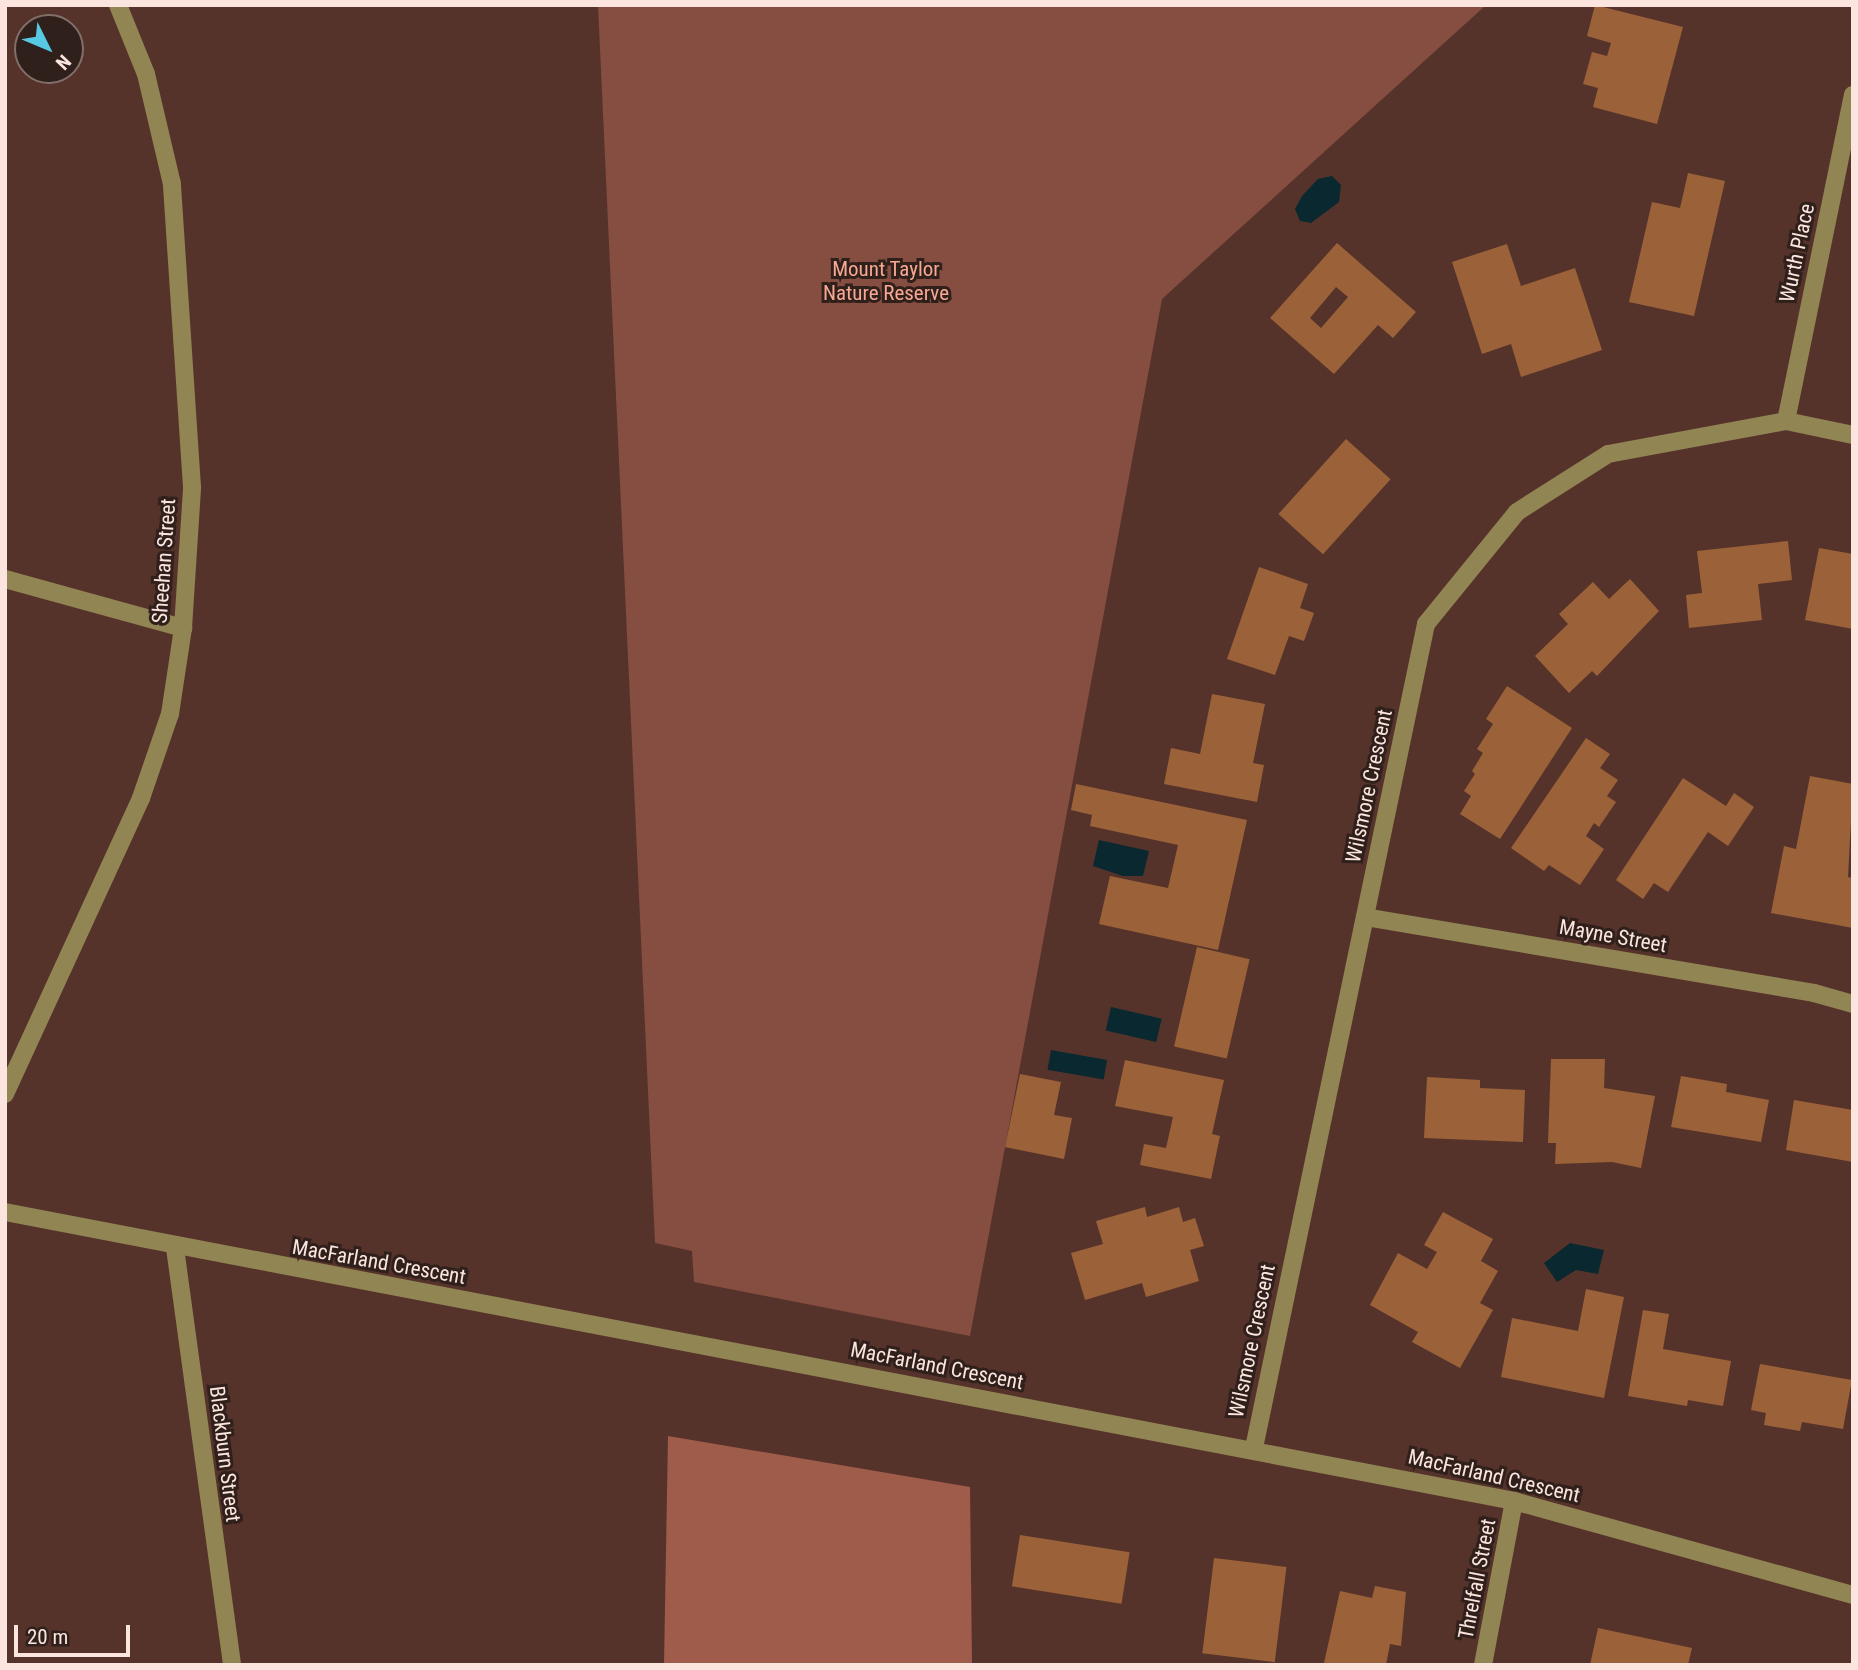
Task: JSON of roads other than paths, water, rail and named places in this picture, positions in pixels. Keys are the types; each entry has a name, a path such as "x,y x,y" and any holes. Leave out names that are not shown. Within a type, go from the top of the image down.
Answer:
{"street":[{"name":"Sheehan Street","path":"5,1094 141,798 170,714 183,628 192,487 172,184 146,74 118,5"},
{"name":"Wurth Place","path":"1786,421 1853,95"},
{"name":"Wilsmore Crescent","path":"1254,1448 1426,624 1517,512 1608,454 1786,421 1853,435"},
{"path":"5,579 183,628"},
{"name":"Mayne Street","path":"1365,916 1814,993 1853,1004"},
{"name":"MacFarland Crescent","path":"5,1212 175,1248 1254,1448 1514,1501 1853,1595"},
{"name":"Blackburn Street","path":"175,1248 232,1665"},
{"name":"Threlfall Street","path":"1483,1665 1514,1501"}],"water":[{"path":"1332,176 1341,185 1339,202 1311,223 1300,221 1295,209 1302,196 1318,179"},
{"path":"1099,840 1149,851 1143,876 1123,876 1093,866"},
{"path":"1111,1007 1162,1019 1156,1042 1106,1030"},
{"path":"1051,1050 1107,1060 1104,1080 1048,1070"},
{"path":"1570,1243 1604,1250 1598,1274 1576,1270 1557,1282 1544,1263"}],"park label":[{"name":"Mount Taylor Nature Reserve","path":"886,281"}]}
